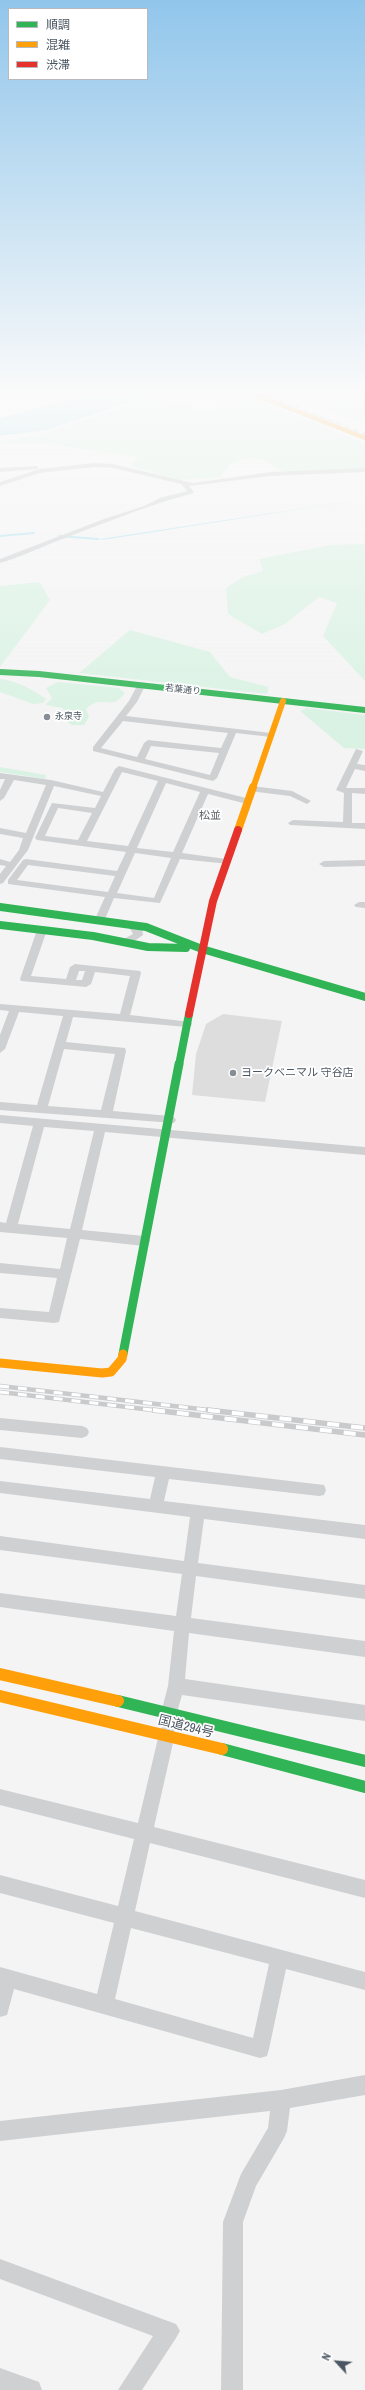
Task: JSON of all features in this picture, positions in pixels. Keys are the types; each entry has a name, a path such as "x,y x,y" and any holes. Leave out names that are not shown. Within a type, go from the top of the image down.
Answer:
{"main road":[{"name":"若葉通り","path":"0,672 40,674 365,710"},
{"path":"0,1363 102,1373 111,1372 118,1366 122,1359 144,1241 170,1120 187,1024 213,901 283,701"},
{"path":"0,907 100,919 162,932 202,949 365,997"},
{"path":"0,924 126,942 148,947 202,949"},
{"name":"国道294号","path":"0,1674 169,1713 365,1761"},
{"name":"国道294号","path":"0,1696 167,1734 365,1787"}],"street":[{"path":"0,561 69,534 154,504"},
{"path":"141,686 133,702 96,749 212,778 233,730"},
{"path":"121,718 271,735"},
{"path":"140,760 148,743 224,751"},
{"path":"359,751 340,790 365,791"},
{"path":"352,766 365,768"},
{"path":"81,843 119,770 247,801"},
{"path":"0,776 51,783 106,795"},
{"path":"0,798 10,777"},
{"path":"100,919 163,780"},
{"path":"0,880 23,850 51,783"},
{"path":"252,789 292,794 307,801"},
{"path":"120,874 26,862 11,882 157,901 205,790"},
{"path":"347,825 348,790"},
{"path":"98,811 55,805 40,838 226,862"},
{"path":"293,823 365,826"},
{"path":"0,831 28,836"},
{"path":"0,862 12,865"},
{"path":"324,864 365,863"},
{"path":"126,942 138,935 137,928 133,925"},
{"path":"42,930 25,979 86,984 91,969"},
{"path":"70,983 75,967 136,973 124,1019"},
{"path":"0,1007 187,1024"},
{"path":"0,1049 14,1009"},
{"path":"41,1109 62,1045 69,1014"},
{"path":"62,1045 121,1051 106,1115"},
{"path":"0,1106 170,1120"},
{"path":"0,1119 167,1132 365,1151"},
{"path":"40,1122 5,1227 144,1241"},
{"path":"0,1313 54,1318 100,1127"},
{"path":"0,1268 64,1274"},
{"path":"0,1424 82,1432"},
{"path":"0,1454 318,1490"},
{"path":"156,1506 163,1472"},
{"path":"0,1487 365,1532"},
{"path":"169,1713 176,1686 182,1624 198,1512"},
{"path":"0,1543 365,1592"},
{"path":"0,1600 365,1649"},
{"path":"176,1686 365,1713"},
{"path":"104,2005 167,1734"},
{"path":"0,1797 365,1889"},
{"path":"0,1884 365,1982"},
{"path":"0,2008 4,1977 260,2049 278,1958"},
{"path":"0,2131 281,2100 365,2085"},
{"path":"232,2390 233,2222 248,2181 276,2130 281,2100"},
{"path":"0,2269 170,2331 129,2390"},
{"path":"0,2379 31,2390"}],"green space":[{"path":"365,544 365,681 323,636 337,603 319,597 285,624 262,634 228,614 226,588 243,577 263,571 259,559 331,545"},
{"path":"40,582 50,600 0,667 0,586"},
{"path":"130,630 210,652 230,677 269,687 267,694 79,673"},
{"path":"0,679 12,681 24,686 46,699 43,703 33,704 0,692"},
{"path":"58,682 119,688 125,693 115,702 97,702 92,704 86,709 89,717 84,725 72,725 56,715 64,713 63,708 45,705 52,698 46,688"},
{"path":"307,708 365,715 365,749 344,748 300,711"},
{"path":"0,767 46,775 45,779 0,772"}],"water":[{"path":"335,504 336,504 109,539 93,540"}],"building":[{"name":"ヨークベニマル 守谷店","path":"223,1014 282,1021 265,1102 192,1095 196,1054 206,1024"}],"waterway":[{"path":"0,536 34,533"},
{"path":"59,536 98,539"}],"railway":[{"path":"0,1386 217,1411"},
{"path":"0,1392 161,1411"},
{"path":"153,1410 365,1435"},
{"path":"208,1410 365,1428"}],"traffic: fast":[{"path":"0,672 39,674 365,710"},
{"path":"0,907 146,927 202,949 365,997"},
{"path":"0,925 93,936 148,947 186,948"},
{"path":"123,1354 189,1014"},
{"path":"118,1701 365,1761"},
{"path":"222,1749 365,1787"}],"traffic: slow":[{"path":"238,830 283,701"},
{"path":"0,1363 102,1373 111,1372 122,1359 123,1354"},
{"path":"0,1674 118,1701"},
{"path":"0,1696 222,1749"}],"traffic: jam":[{"path":"189,1014 213,901 238,830"}],"place":[{"name":"永泉寺","path":"47,717"},
{"name":"ヨークベニマル 守谷店","path":"233,1073"}],"district":[{"name":"松並","path":"210,816"}]}
